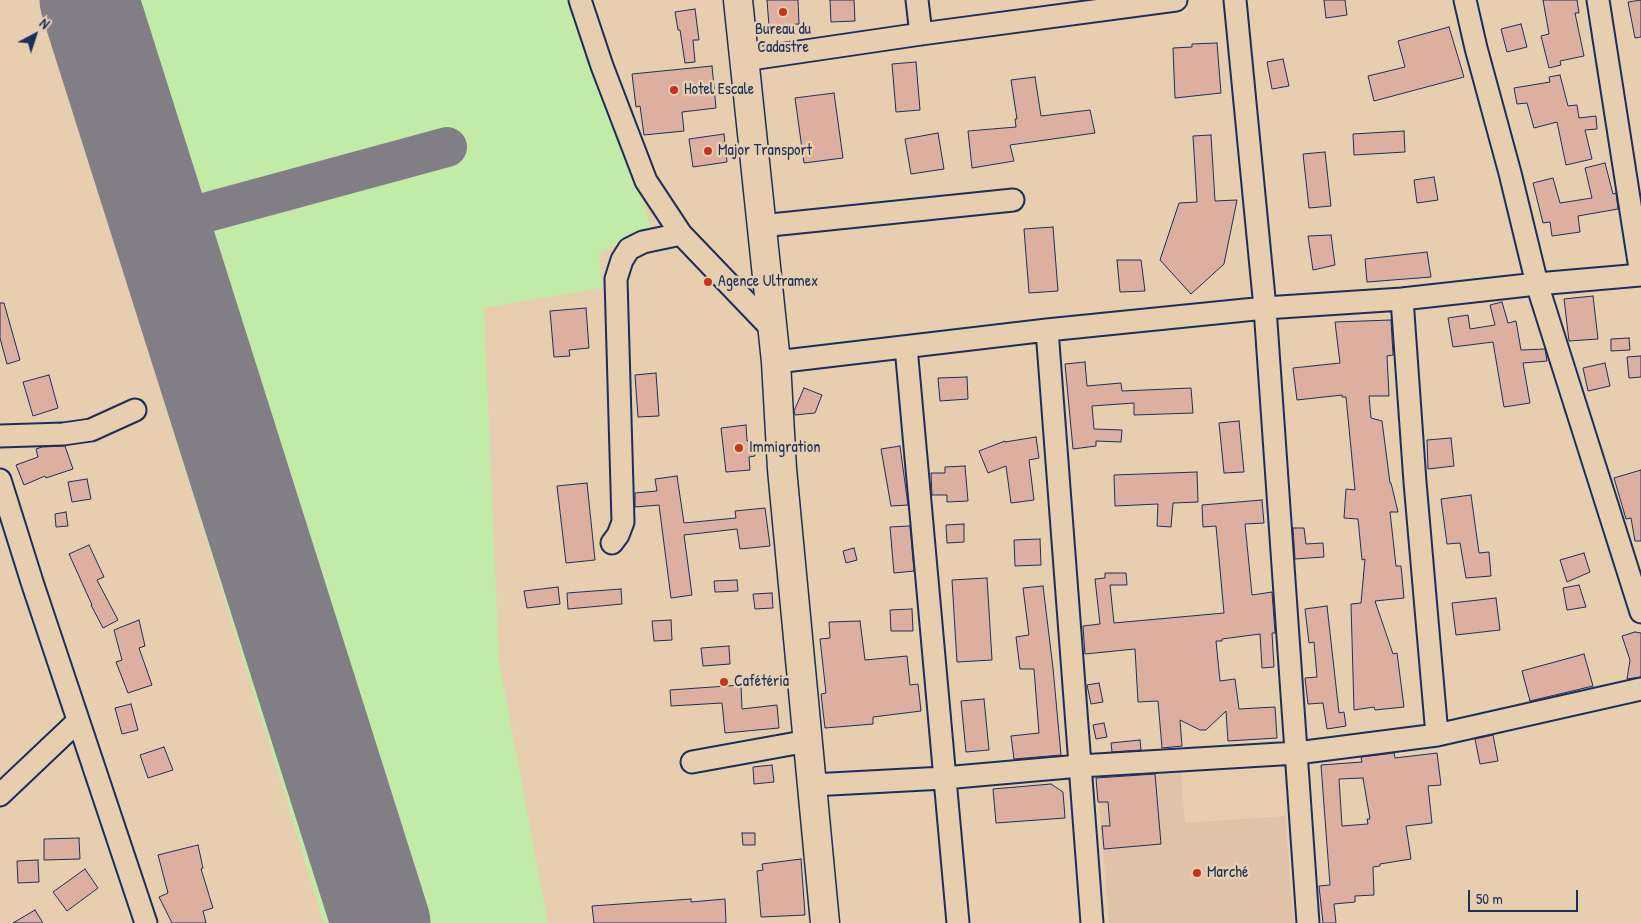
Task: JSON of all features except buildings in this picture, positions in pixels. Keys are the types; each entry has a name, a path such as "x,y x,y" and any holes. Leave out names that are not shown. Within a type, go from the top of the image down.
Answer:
{"highway":[{"path":"738,0 776,362 782,469 825,923"}],"street":[{"path":"580,0 602,66 646,181 681,234 772,329"},
{"path":"917,0 921,34"},
{"path":"744,60 1176,0"},
{"path":"1235,0 1265,308 1308,923"},
{"path":"1465,0 1537,284 1641,612"},
{"path":"776,362 1047,330 1265,308 1402,299 1641,275 1598,0"},
{"path":"761,226 1013,200"},
{"path":"612,542 618,535 623,522 616,279 622,260 629,249 643,242 681,234"},
{"path":"1402,299 1414,482 1436,735"},
{"path":"1047,330 1092,923"},
{"path":"906,347 958,923"},
{"path":"0,436 63,434 91,430 135,410"},
{"path":"0,480 146,923"},
{"path":"812,785 944,778 1080,766 1297,753 1436,735 1641,689"},
{"path":"0,795 78,721"},
{"path":"692,762 808,741"}],"shaded area":[{"name":"Marché","path":"1181,772 1185,823 1285,816 1294,923 1109,923 1097,778"}],"green space":[{"path":"41,0 571,0 652,228 599,253 602,288 484,308 499,661 548,923 324,923"}],"taxiway":[{"path":"160,225 447,147"}],"runway":[{"path":"89,0 381,923"}],"place":[{"name":"Bureau du Cadastre","path":"783,12"},
{"name":"Hotel Escale","path":"674,90"},
{"name":"Major Transport","path":"708,151"},
{"name":"Agence Ultramex","path":"708,282"},
{"name":"Immigration","path":"739,448"},
{"name":"Cafétéria","path":"724,682"},
{"name":"Marché","path":"1197,873"}]}
